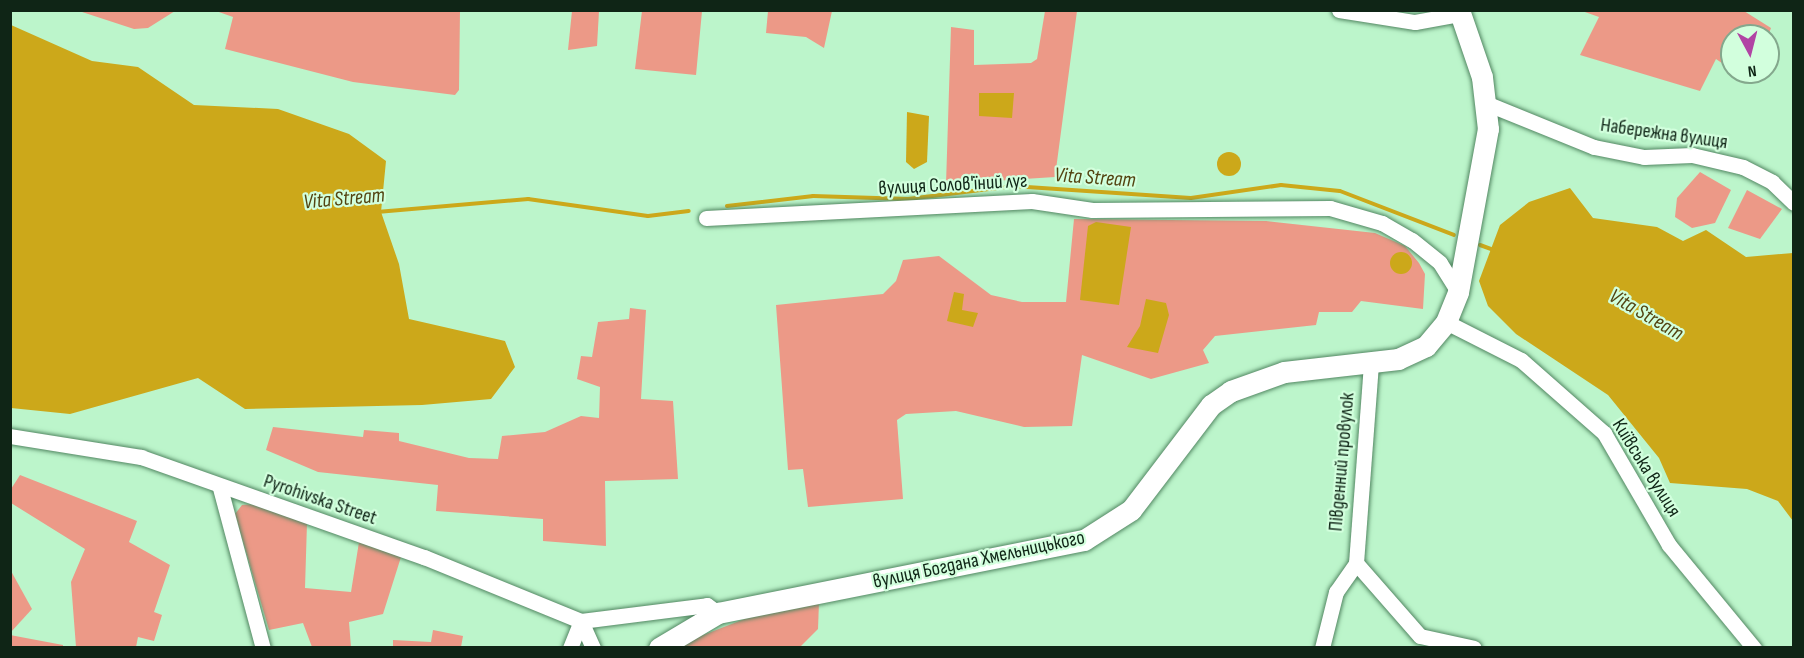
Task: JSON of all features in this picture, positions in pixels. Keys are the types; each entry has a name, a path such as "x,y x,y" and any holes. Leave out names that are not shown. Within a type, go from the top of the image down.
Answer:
{"street":[{"path":"1339,10 1415,22 1459,12"},
{"name":"вулиця Богдана Хмельницького","path":"659,648 718,613 1083,540 1131,510 1211,405 1231,391 1284,372 1371,364 1415,352 1446,322 1458,292 1477,214 1488,104 1459,12"},
{"name":"Набережна вулиця","path":"1488,104 1594,147 1644,157 1692,155 1743,167 1772,182 1794,203"},
{"name":"вулиця Солов'їний луг","path":"706,218 1032,201 1092,210 1330,208 1382,223 1412,240 1440,263 1458,292"},
{"name":"Київська вулиця","path":"1446,322 1521,360 1604,433 1670,545 1754,648"},
{"name":"Південний провулок","path":"1356,563 1371,364"},
{"name":"Pyrohivska Street","path":"10,436 141,458 220,488 424,557 581,621"},
{"path":"220,488 263,648"},
{"path":"1322,648 1336,592 1356,563 1420,636 1474,648"},
{"path":"581,621 707,605 718,613"},
{"path":"570,648 581,621"},
{"path":"581,621 593,648"}],"shaded area":[{"path":"79,11 175,11 148,28 134,29"},
{"path":"216,11 460,11 459,90 455,95 353,82 225,49 233,17"},
{"path":"572,11 599,11 597,46 568,50"},
{"path":"642,11 702,11 696,75 635,69"},
{"path":"768,11 832,11 824,48 806,37 766,33"},
{"path":"1045,11 1077,11 1055,177 946,184 951,27 974,30 974,65 1031,63 1037,59"},
{"path":"1582,11 1744,11 1765,24 1720,24 1720,62 1716,59 1700,91 1580,55 1599,17"},
{"path":"1700,172 1731,190 1715,223 1692,228 1675,217 1677,198"},
{"path":"1747,190 1782,209 1760,239 1728,228"},
{"path":"1074,219 1266,221 1375,233 1405,246 1419,263 1425,274 1423,309 1361,301 1352,312 1319,312 1316,325 1215,336 1203,350 1209,363 1151,379 1082,355 1072,426 1024,427 956,411 906,414 897,420 903,499 808,507 803,469 788,470 776,305 883,294 896,281 903,260 939,256 991,295 1022,302 1066,302"},
{"path":"630,308 646,310 641,399 673,401 678,479 605,481 606,546 543,541 543,519 436,511 438,485 318,472 266,450 273,427 363,437 364,430 399,433 399,441 469,458 498,459 502,436 545,432 581,416 599,418 600,387 577,379 581,356 592,357 598,322 629,319"},
{"path":"20,475 137,521 129,542 170,565 154,612 162,615 154,641 138,637 136,647 76,647 71,582 85,549 11,503 11,489"},
{"path":"257,504 307,523 305,588 351,592 359,542 401,557 383,614 349,622 351,647 312,647 303,623 269,630 235,514 242,505"},
{"path":"11,571 32,609 10,632"},
{"path":"819,602 818,629 800,647 670,648 747,618"},
{"path":"433,630 463,636 461,647 393,647 393,640 431,642"},
{"path":"10,635 63,645 63,647 11,647"}],"water":[{"path":"11,25 92,61 138,67 194,105 278,109 349,134 386,161 381,212 399,264 409,319 505,341 515,367 491,399 422,405 245,409 198,378 70,414 11,408"},
{"path":"979,93 1014,93 1012,118 979,116"},
{"path":"907,112 929,116 927,162 914,169 906,162"},
{"path":"1229,152 1238,155 1241,164 1238,173 1229,176 1220,173 1217,164 1220,155"},
{"path":"1570,188 1593,218 1657,227 1683,241 1706,230 1746,257 1793,253 1793,521 1778,501 1747,489 1670,483 1659,458 1608,395 1516,334 1488,306 1479,281 1500,225 1529,202"},
{"path":"1096,222 1131,227 1119,305 1080,300 1088,226"},
{"path":"1401,252 1409,255 1412,263 1409,271 1401,274 1393,271 1390,263 1393,255"},
{"path":"954,292 964,294 962,310 978,313 973,327 947,321"},
{"path":"1146,299 1166,303 1169,315 1158,353 1127,347 1140,326"}],"waterway":[{"name":"Vita Stream","path":"727,206 813,196 908,199 1013,186 1191,198 1281,185 1340,191 1454,235"},
{"name":"Vita Stream","path":"377,212 528,199 648,216 689,211"},
{"name":"Vita Stream","path":"1480,245 1494,250"}]}
